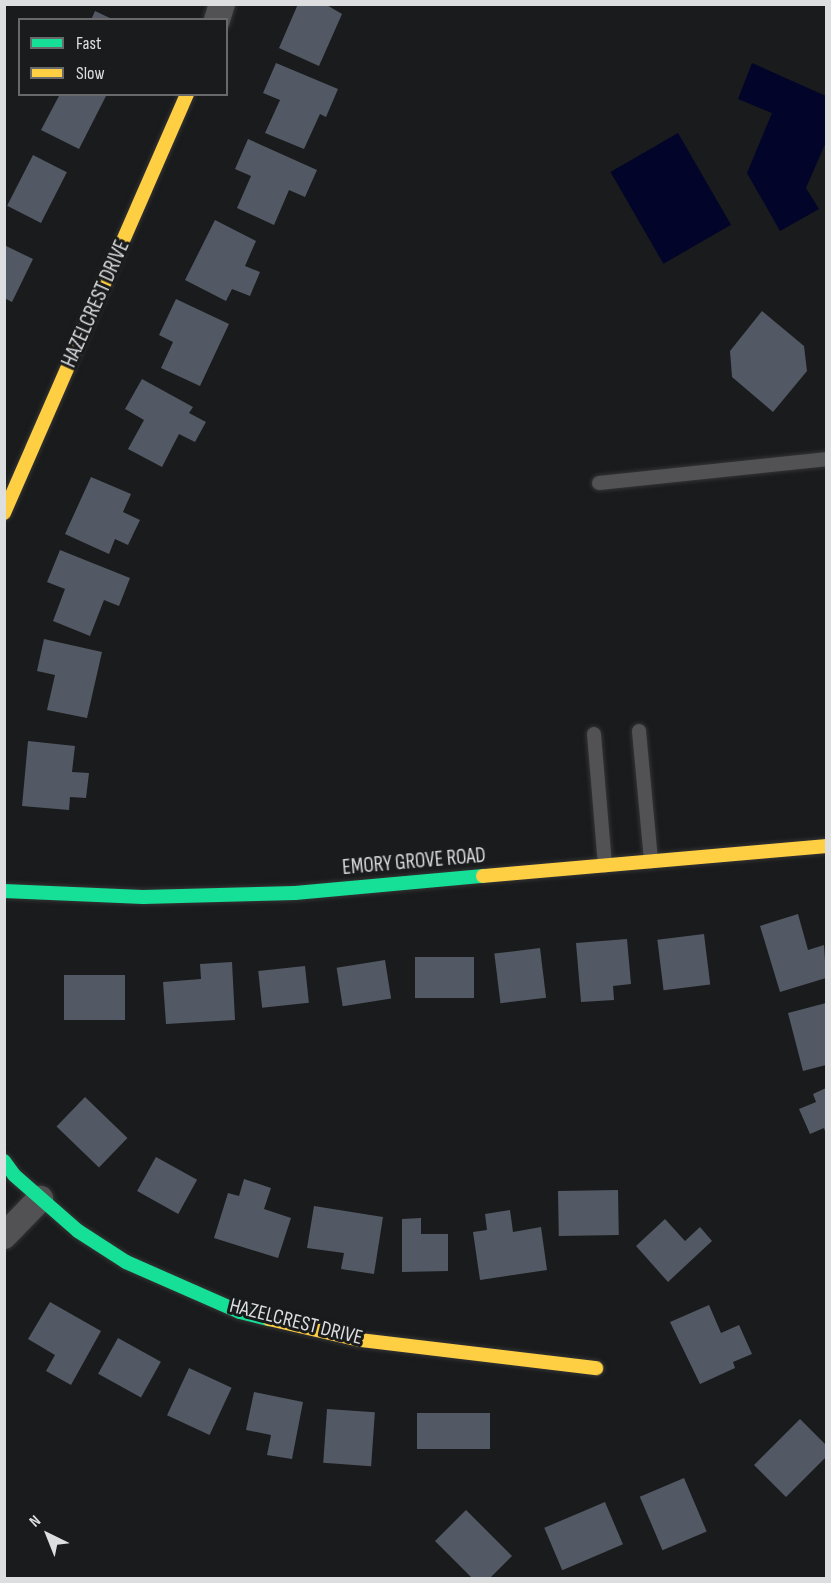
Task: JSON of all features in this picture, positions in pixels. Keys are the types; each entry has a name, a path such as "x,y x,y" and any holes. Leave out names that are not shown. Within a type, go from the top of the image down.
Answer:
{"street":[{"name":"HAZELCREST DRIVE","path":"4,513 186,96"},
{"name":"EMORY GROVE ROAD","path":"4,891 142,897 295,893 826,846"},
{"name":"HAZELCREST DRIVE","path":"4,1161 14,1175 78,1231 126,1262 240,1312 360,1340 596,1368"},
{"path":"4,1236 40,1199"}],"lane":[{"path":"598,483 826,459"},
{"path":"639,731 651,861"},
{"path":"594,735 605,866"}],"water":[{"path":"752,63 826,96 826,142 806,188 819,209 780,231 747,173 772,113 738,99"},
{"path":"678,133 731,225 663,264 610,172"}],"building":[{"path":"298,4 325,4 342,14 319,66 279,48"},
{"path":"95,11 110,18 92,18"},
{"path":"276,63 338,89 326,117 320,114 304,149 265,133 280,100 263,93"},
{"path":"59,96 106,96 79,149 41,130"},
{"path":"248,139 317,170 305,197 289,190 274,225 237,208 251,176 235,169"},
{"path":"33,155 67,172 41,223 7,206"},
{"path":"215,220 256,241 245,266 260,272 250,296 232,289 226,301 185,280"},
{"path":"4,245 33,259 12,302 4,298"},
{"path":"176,299 229,324 200,386 161,368 173,342 159,335"},
{"path":"762,311 804,346 807,371 773,412 732,377 730,351"},
{"path":"142,379 193,407 189,413 206,422 195,442 179,434 162,467 128,449 144,420 125,409"},
{"path":"91,477 131,494 123,512 140,520 128,545 115,539 109,554 65,534"},
{"path":"60,550 130,578 119,606 104,600 90,636 53,621 65,589 47,582"},
{"path":"44,639 102,652 87,718 47,710 55,675 37,671"},
{"path":"28,741 75,746 72,772 89,773 86,798 70,797 69,810 22,806"},
{"path":"798,914 808,950 824,945 826,978 780,992 760,926"},
{"path":"704,934 710,985 664,990 657,940"},
{"path":"627,939 631,984 613,986 614,1000 581,1002 576,943"},
{"path":"540,948 546,998 500,1003 494,954"},
{"path":"415,957 474,957 474,998 415,998"},
{"path":"385,960 391,999 343,1006 337,968"},
{"path":"232,962 235,1020 166,1024 163,982 201,979 200,964"},
{"path":"305,966 309,1003 262,1008 258,971"},
{"path":"64,975 125,975 125,1020 64,1020"},
{"path":"826,1003 826,1065 803,1071 788,1013"},
{"path":"826,1088 826,1134 824,1128 810,1134 799,1109 816,1102 813,1094"},
{"path":"85,1097 127,1138 99,1167 57,1126"},
{"path":"156,1157 197,1180 178,1214 137,1191"},
{"path":"244,1179 271,1188 264,1209 291,1218 278,1258 214,1238 228,1193 239,1196"},
{"path":"618,1190 619,1235 559,1236 558,1191"},
{"path":"314,1206 383,1217 374,1274 341,1269 344,1253 307,1248"},
{"path":"510,1210 513,1232 541,1227 547,1270 480,1280 473,1232 487,1230 485,1214"},
{"path":"421,1218 421,1234 448,1234 448,1271 402,1272 402,1219"},
{"path":"665,1219 685,1241 700,1227 712,1241 668,1282 636,1246"},
{"path":"50,1302 101,1331 71,1385 46,1371 55,1355 28,1339"},
{"path":"709,1305 721,1333 739,1325 752,1354 733,1362 735,1368 700,1384 670,1322"},
{"path":"118,1338 161,1362 141,1398 98,1374"},
{"path":"189,1368 232,1388 210,1435 167,1415"},
{"path":"254,1392 303,1402 292,1459 267,1455 271,1435 246,1430"},
{"path":"327,1409 375,1412 371,1466 323,1463"},
{"path":"417,1413 490,1413 490,1449 417,1449"},
{"path":"800,1419 826,1445 826,1457 786,1497 754,1465"},
{"path":"684,1478 707,1531 662,1550 640,1497"},
{"path":"605,1502 623,1544 562,1570 544,1528"},
{"path":"466,1510 512,1556 490,1578 472,1578 435,1541"}],"traffic: fast":[{"path":"4,891 143,897 295,893 483,876"},
{"path":"4,1161 14,1175 78,1231 126,1262 240,1312 269,1319"}],"traffic: slow":[{"path":"4,513 186,96"},
{"path":"483,876 826,846"},
{"path":"269,1319 360,1340 596,1368"}]}
